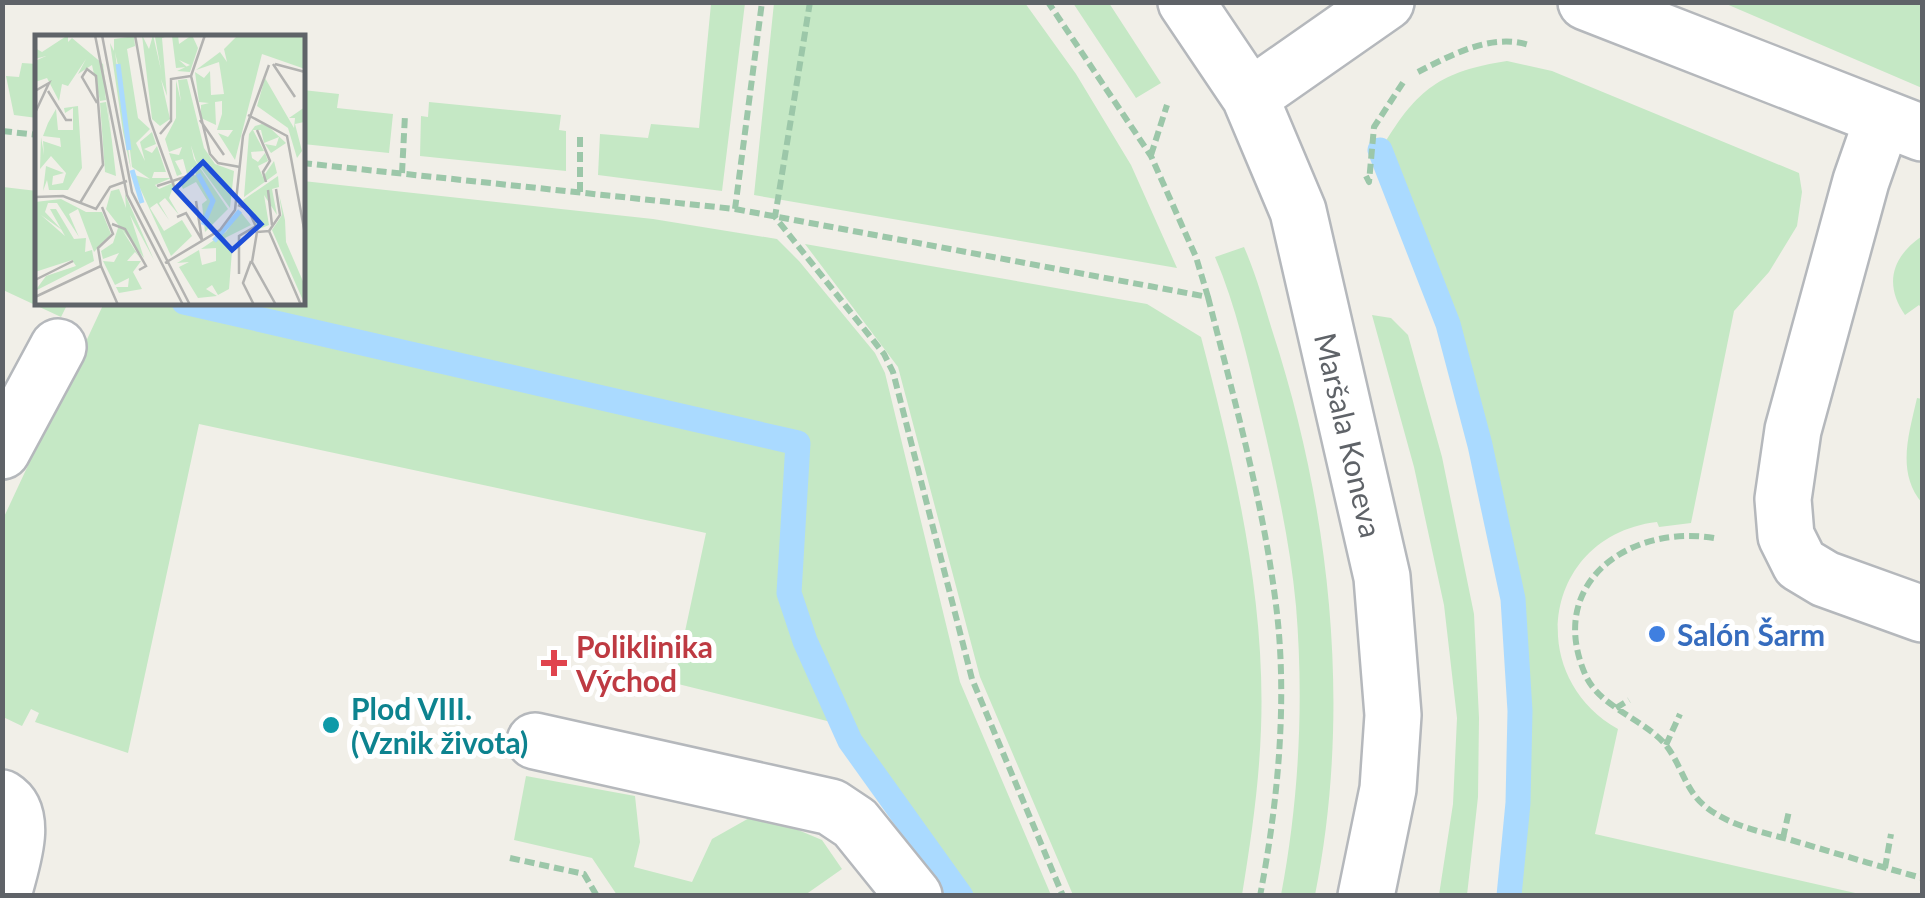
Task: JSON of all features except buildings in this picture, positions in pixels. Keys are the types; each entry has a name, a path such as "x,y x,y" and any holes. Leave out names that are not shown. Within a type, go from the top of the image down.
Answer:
{"street":[{"name":"Maršala Koneva","path":"1186,2 1250,97 1298,211 1382,577 1393,716 1388,789 1366,896"},
{"path":"1250,97 1386,2"},
{"path":"1586,2 1903,125 1862,181 1793,430 1783,499 1786,536 1800,564 1824,580 1922,614"},
{"path":"2,451 58,347"},
{"path":"535,741 830,806 855,823 914,896"},
{"path":"2,798 12,804 18,819 3,896"}],"path":[{"path":"735,209 762,2"},
{"path":"810,2 775,216 884,354 893,372 972,680 1063,896"},
{"path":"1048,2 1151,156 1196,257 1249,453 1276,607 1280,730 1269,848 1260,896"},
{"path":"1360,164 1370,182 1374,127 1406,79 1462,49 1515,40 1532,46"},
{"path":"402,173 405,115"},
{"path":"2,130 35,135"},
{"path":"580,132 580,192"},
{"path":"305,163 735,209 1208,298"},
{"path":"1786,536 1758,546 1685,534 1638,544 1602,564 1581,598 1574,636 1586,678 1616,708 1666,745 1682,777 1704,806 1734,824 1922,878"},
{"path":"1616,708 1629,700"},
{"path":"1666,745 1680,714"},
{"path":"1783,838 1789,811"},
{"path":"1884,868 1891,834"},
{"path":"510,858 584,874 597,896"}],"green space":[{"path":"709,3 745,3 722,191 598,175 600,134 648,138 651,124 699,128"},
{"path":"774,3 1025,3 1076,74 1131,165 1177,268 754,195"},
{"path":"1073,3 1109,3 1161,83 1136,98"},
{"path":"1724,3 1922,3 1922,88"},
{"path":"1507,61 1552,71 1799,173 1802,192 1797,226 1769,272 1734,311 1691,523 1659,527 1657,522 1619,532 1590,552 1570,579 1560,610 1559,643 1568,675 1588,705 1618,729 1595,834 1864,895 1512,895 1524,711 1517,599 1483,442 1450,324 1383,146 1407,110 1433,86 1465,70"},
{"path":"22,63 35,64 35,118 14,115 6,76 19,77"},
{"path":"305,90 339,94 337,108 393,114 389,153 305,144"},
{"path":"429,102 561,115 559,130 566,131 566,171 420,156 421,116 428,117"},
{"path":"305,181 653,219 777,239 875,353 885,373 960,682 1051,895 969,895 854,739 835,723 674,683 706,533 199,424 128,753 35,722 39,713 31,709 22,726 3,717 3,519 103,305 305,305"},
{"path":"3,187 35,191 35,305 3,290"},
{"path":"1922,236 1922,309 1919,305 1905,315 1894,292 1894,271 1904,252"},
{"path":"805,244 1147,304 1201,337 1236,482 1258,630 1260,750 1242,895 1073,895 980,677 898,367"},
{"path":"1244,247 1293,401 1322,541 1330,612 1332,754 1315,895 1281,895 1296,788 1300,715 1296,606 1290,557 1255,392 1241,333 1215,257"},
{"path":"35,305 67,305 61,317"},
{"path":"1372,315 1391,318 1408,335 1442,457 1474,614 1478,797 1467,895 1439,895 1453,804 1457,718 1444,605 1414,467"},
{"path":"1917,398 1922,399 1922,503 1909,479 1907,466"},
{"path":"526,776 635,796 640,842 634,867 692,882 712,839 751,817 772,819 822,840 842,869 805,895 617,895 592,858 514,840"}],"waterway":[{"path":"1380,150 1448,324 1480,445 1513,599 1520,711 1518,803 1509,896"},
{"path":"197,305 798,443 789,593 805,641 850,741 961,896"}],"place":[{"name":"Salón Šarm","path":"1657,634"},
{"name":"Poliklinika Východ","path":"554,663"},
{"name":"Plod VIII. (Vznik života)","path":"331,725"}]}
